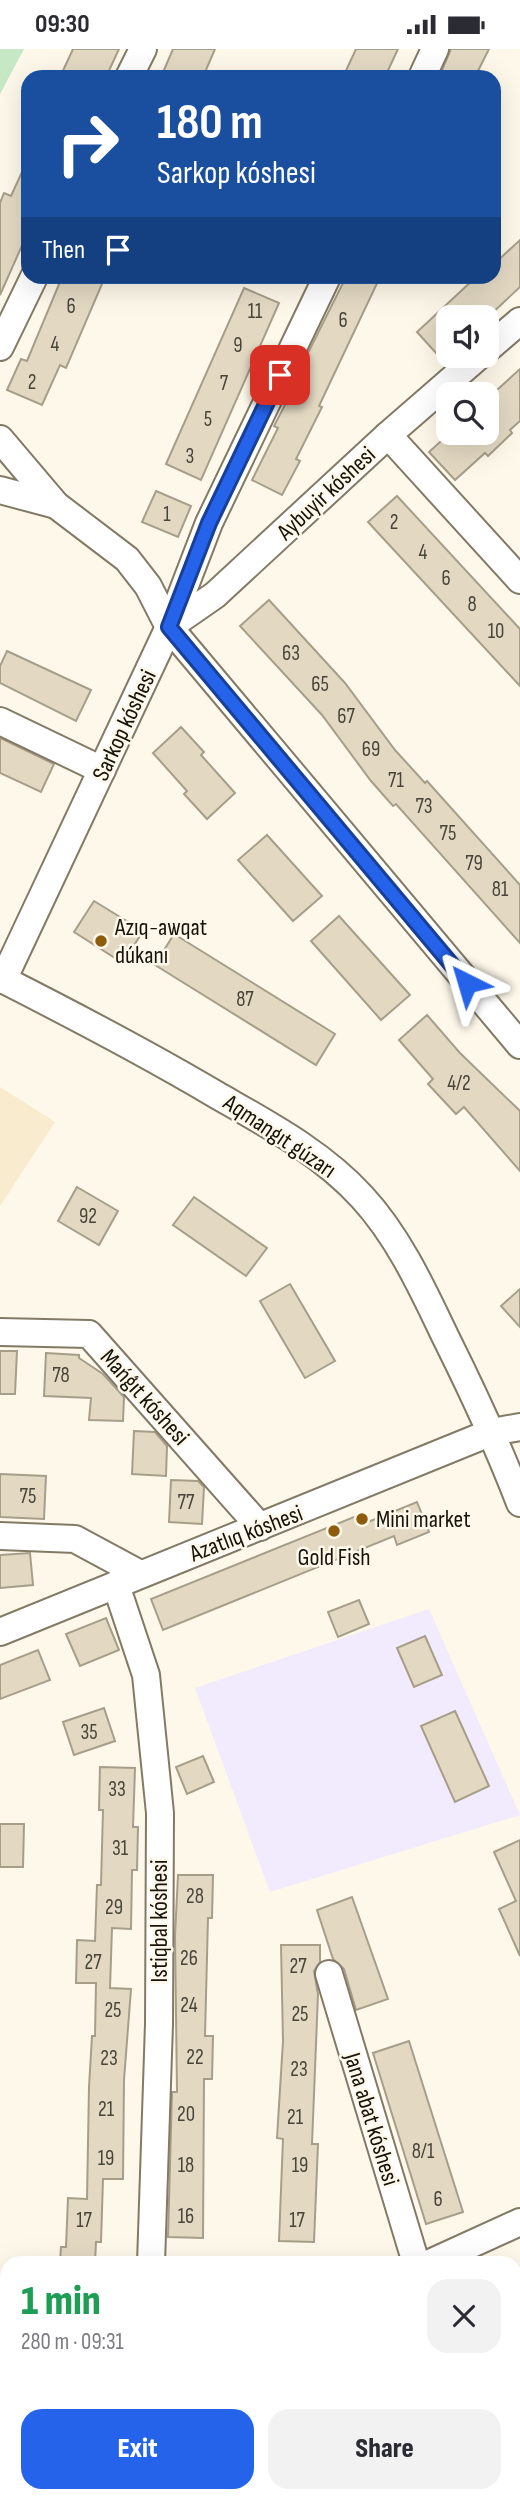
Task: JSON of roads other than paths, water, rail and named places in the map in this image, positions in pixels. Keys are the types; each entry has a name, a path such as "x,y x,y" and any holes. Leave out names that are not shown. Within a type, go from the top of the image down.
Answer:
{"street":[{"path":"132,70 143,49"},
{"path":"425,70 435,49"},
{"path":"0,348 31,284"},
{"name":"Sarkop kóshesi","path":"1,979 169,627 209,523 324,284"},
{"path":"499,339 520,321"},
{"name":"Aybuyir kóshesi","path":"169,627 215,595 388,435 465,368"},
{"path":"388,435 520,580"},
{"path":"0,439 56,505 127,559 148,586 169,627 520,1045"},
{"path":"0,490 56,505"},
{"path":"0,721 102,770"},
{"name":"Aqmangıt gúzarı","path":"1,979 114,1035 275,1129 335,1170 386,1226 426,1297 492,1432 520,1503"},
{"name":"Mańǵıt kóshesi","path":"0,1332 89,1334 260,1527"},
{"name":"Azatlıq kóshesi","path":"0,1632 492,1432 520,1427"},
{"path":"0,1536 75,1539 128,1579"},
{"name":"Istiqbal kóshesi","path":"128,1579 146,1675 160,1813 159,2024 151,2256"},
{"name":"Jana abat kóshesi","path":"329,1974 414,2256"},
{"path":"446,2256 520,2223"}],"place":[{"name":"Azıq-awqat dúkanı","path":"101,941"},
{"name":"Mini market","path":"362,1519"},
{"name":"Gold Fish","path":"334,1531"}]}
